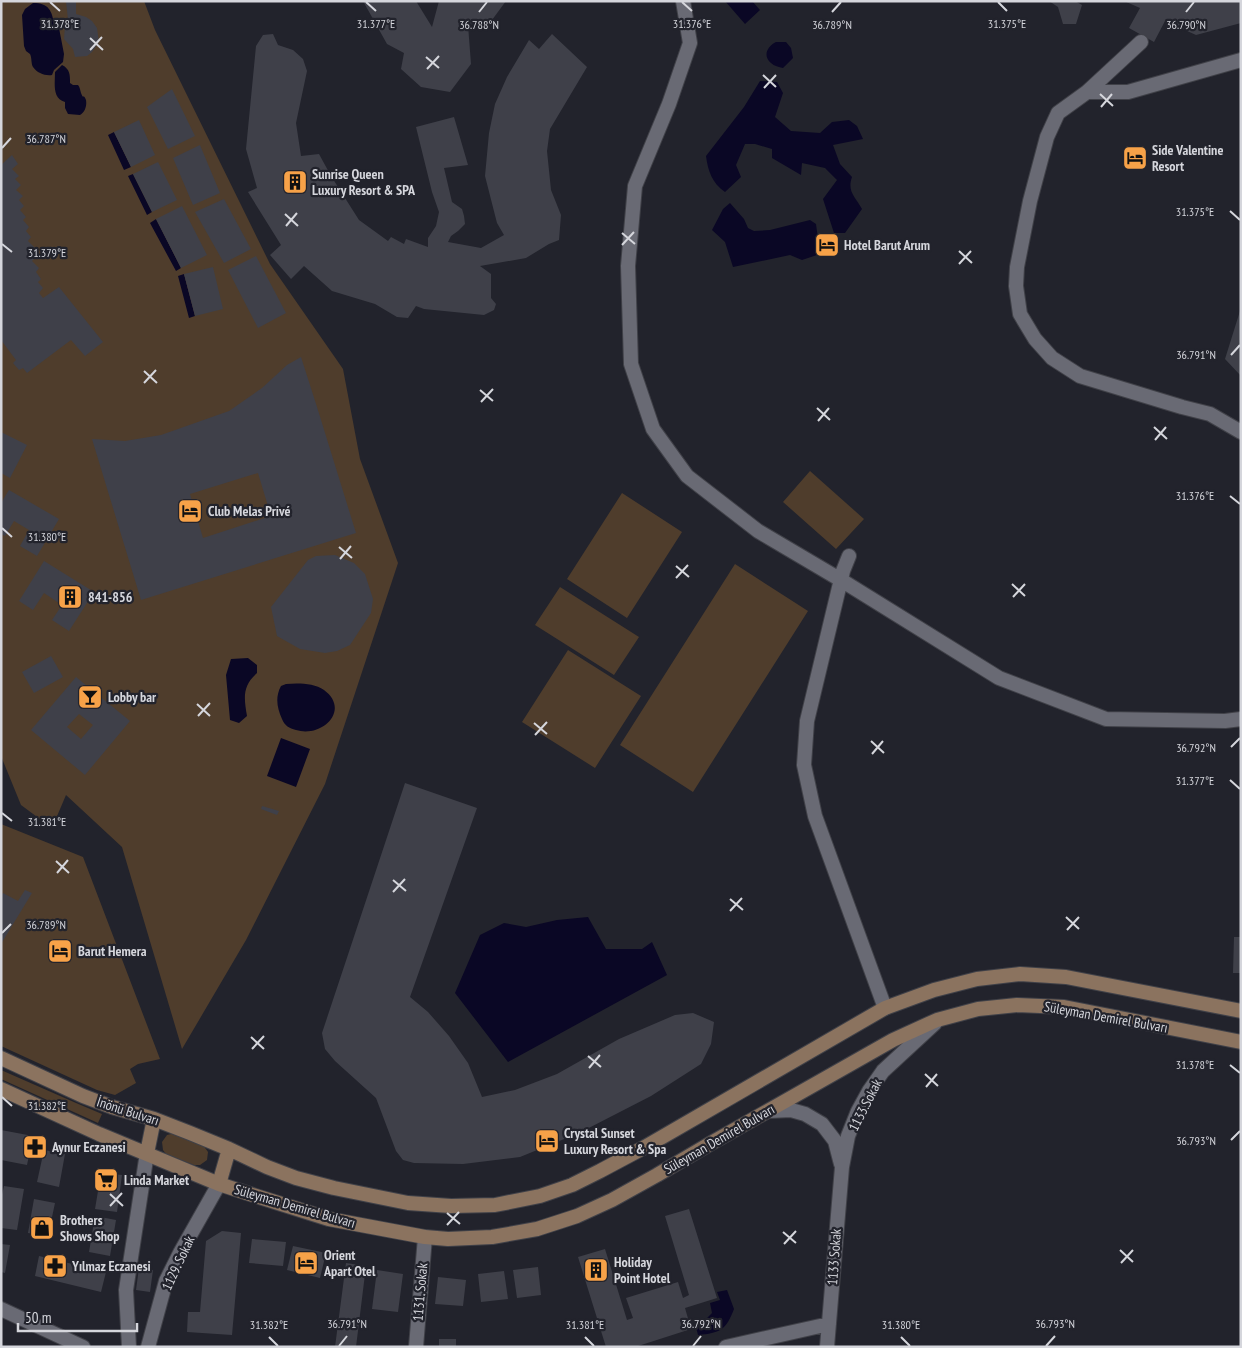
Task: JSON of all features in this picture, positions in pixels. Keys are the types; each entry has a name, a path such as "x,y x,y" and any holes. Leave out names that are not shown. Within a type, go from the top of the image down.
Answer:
{"main road":[{"name":"Süleyman Demirel Bulvarı","path":"229,1148 267,1167 296,1178 334,1188 408,1203 452,1206 495,1205 540,1196 572,1185 645,1147 884,1008 934,990 977,979 1020,974 1066,977 1241,1011"},
{"name":"Süleyman Demirel Bulvarı","path":"1,1089 99,1134 219,1184 329,1219 425,1237 492,1237 537,1229 576,1216 612,1200 893,1040 937,1020 978,1009 1017,1005 1064,1007 1241,1042"},
{"name":"İnönü Bulvarı","path":"1,1058 83,1096 112,1107 154,1119 229,1148"},
{"path":"147,1153 154,1119"},
{"path":"219,1184 229,1148"}],"street":[{"path":"683,1 690,43 669,104 635,186 628,266 631,364 653,429 687,476 758,531 1000,678 1106,719 1225,721 1241,719"},
{"path":"1140,42 1087,92 1058,113 1047,137 1030,201 1018,267 1016,286 1020,314 1035,339 1052,358 1080,376 1210,414 1241,432"},
{"path":"1087,92 1128,92 1241,60"},
{"path":"849,556 841,580 807,721 804,765 815,816 884,1008"},
{"name":"1133.Sokak","path":"842,1167 848,1136 858,1111 869,1091 883,1070 937,1020"},
{"name":"1133.Sokak","path":"769,1111 791,1110 805,1114 822,1124 835,1141 842,1167"},
{"path":"129,1347 126,1290 147,1153"},
{"name":"1133 Sokak","path":"827,1347 842,1167"},
{"name":"1129. Sokak","path":"148,1347 166,1280 219,1184"},
{"name":"1131. Sokak","path":"416,1347 425,1237"},
{"path":"1,1309 84,1347"},
{"path":"726,1347 829,1324"}],"shaded area":[{"name":"Club Melas Privé","path":"1,1 144,1 155,30 270,264 343,369 360,459 398,563 325,784 246,940 182,1049 122,847 66,795 52,828 21,805 1,756"},
{"path":"810,471 864,519 836,549 783,502"},
{"path":"622,493 682,532 627,618 567,579"},
{"path":"735,564 808,611 693,792 620,745"},
{"path":"560,587 639,637 614,675 535,625"},
{"path":"568,650 641,696 595,768 522,722"},
{"name":"Barut Hemera","path":"1,824 83,857 160,1059 138,1064 130,1069 136,1083 115,1095 97,1090 1,1046"},
{"path":"1,1070 102,1114 98,1123 1,1079"},
{"path":"171,1134 203,1145 208,1152 207,1160 200,1165 194,1165 166,1154 163,1150 162,1142 167,1135"}],"water":[{"path":"725,1 752,1 760,10 745,24"},
{"path":"33,3 46,6 52,15 54,24 59,28 64,54 63,62 54,70 52,75 41,74 32,66 30,54 24,46 22,15 25,9"},
{"path":"776,42 786,42 791,48 793,58 783,68 772,64 767,57 767,51"},
{"path":"62,65 68,70 70,83 78,85 86,100 85,109 80,115 68,114 65,102 58,98 56,94 55,72"},
{"path":"760,81 777,82 783,93 775,117 791,131 820,133 832,122 849,120 857,126 863,139 833,145 840,164 852,177 850,187 862,209 845,233 834,233 823,199 837,180 825,168 802,163 801,175 772,158 772,149 755,144 745,144 736,165 741,177 725,192 714,181 709,172 706,156 744,107"},
{"path":"114,132 131,167 124,170 108,135"},
{"path":"133,174 152,212 147,215 128,176"},
{"path":"730,203 744,219 748,228 754,231 770,230 810,220 816,224 820,254 802,260 790,255 733,267 725,242 712,230 723,209"},
{"path":"156,219 181,268 176,271 150,223"},
{"path":"184,274 195,316 189,318 178,276"},
{"path":"248,658 257,665 257,673 246,688 245,704 247,716 239,723 230,720 226,675 231,659"},
{"path":"286,684 311,685 324,690 332,698 335,706 334,714 330,720 315,730 296,730 287,726 282,719 277,702 281,686"},
{"path":"281,738 310,749 296,787 267,776"},
{"path":"588,917 606,949 642,949 652,942 667,975 508,1062 455,993 480,935 504,923 526,927 557,920"},
{"path":"727,1290 734,1309 728,1322 717,1331 698,1335 695,1323 703,1322 712,1313 710,1303 720,1300 717,1292"}],"building":[{"path":"66,1 76,1 76,14 92,21 97,28 99,42 87,56 75,57 73,49 64,39 65,25 68,20"},
{"path":"363,1 416,1 432,27 439,1 506,1 492,20 468,25 471,64 450,92 421,87 401,69 404,53 387,44"},
{"path":"1049,1 1075,1 1082,5 1076,24 1063,24 1058,7"},
{"path":"1124,1 1241,1 1241,23 1196,35 1165,21 1154,42 1129,28 1140,8"},
{"name":"Sunrise Queen Luxury Resort & SPA","path":"273,34 278,45 293,50 303,59 307,71 296,123 301,156 319,154 359,220 388,241 391,237 404,244 406,239 428,247 428,238 436,226 439,212 432,192 416,127 454,117 468,165 444,168 452,202 462,209 465,224 451,236 448,242 481,248 504,235 497,223 485,176 489,133 495,104 507,77 529,40 539,49 552,34 587,67 550,129 547,151 551,190 561,215 559,240 526,258 480,266 491,274 491,298 496,304 494,310 484,315 424,309 416,306 408,318 397,317 375,304 332,291 304,266 291,279 270,255 281,245 248,192 257,188 246,149 256,46 263,35"},
{"path":"172,89 195,136 168,149 147,107"},
{"path":"139,120 155,155 131,167 114,132"},
{"path":"200,145 220,193 193,205 173,158"},
{"path":"12,155 18,164 12,169 19,176 15,179 21,185 16,190 23,196 19,200 24,206 20,210 26,217 23,220 29,227 26,231 31,237 28,241 35,248 31,252 36,257 32,261 39,268 36,272 41,279 38,282 43,288 39,293 43,298 59,287 103,342 85,356 71,340 27,373 23,368 19,370 13,363 16,360 1,340 1,165"},
{"path":"158,162 177,200 152,212 133,174"},
{"path":"224,199 251,249 224,263 195,212"},
{"path":"182,206 207,255 181,268 156,219"},
{"path":"256,256 286,313 258,328 228,270"},
{"path":"213,267 223,309 195,316 184,274"},
{"path":"1241,311 1241,376 1225,359"},
{"path":"301,357 356,533 141,600 92,439 125,441 161,435 229,411 262,388 287,365","holes":["258,473 271,516 203,538 190,494"]},
{"path":"1,432 27,445 10,478 1,473"},
{"path":"9,490 59,519 37,556 20,546 29,530 14,521 5,536 1,534 1,503"},
{"path":"335,555 354,563 365,574 373,599 371,613 350,645 337,651 325,653 300,649 277,636 271,607 308,560 316,556"},
{"name":"841-856","path":"44,561 94,592 69,631 52,620 62,605 44,593 33,610 19,601"},
{"path":"51,656 63,677 34,693 22,672"},
{"path":"76,677 130,721 85,775 31,730","holes":["79,714 93,725 81,739 67,727"]},
{"path":"405,783 477,808 410,997 428,1012 449,1036 468,1063 482,1097 515,1090 557,1074 619,1039 675,1015 693,1013 714,1022 711,1044 701,1064 651,1096 579,1133 520,1157 463,1164 414,1163 403,1160 396,1151 376,1098 335,1061 325,1049 322,1033"},
{"path":"262,806 279,811 277,815 261,809"},
{"path":"25,890 32,893 1,944 1,896 3,893 18,901"},
{"path":"1234,937 1241,937 1241,973 1233,973"},
{"path":"1,1130 33,1136 27,1165 1,1160"},
{"path":"44,1150 65,1154 59,1187 37,1182"},
{"path":"101,1173 122,1175 117,1212 95,1209"},
{"path":"4,1186 24,1189 17,1230 1,1228 1,1199"},
{"path":"34,1199 55,1203 48,1236 28,1233"},
{"name":"Holiday Point Hotel","path":"689,1209 717,1298 685,1308 691,1329 635,1347 606,1347 578,1257 605,1249 627,1320 633,1318 626,1298 678,1282 683,1298 689,1295 665,1216"},
{"path":"95,1216 116,1220 110,1256 89,1252"},
{"path":"222,1231 241,1233 232,1335 187,1332 188,1312 200,1312 206,1241"},
{"path":"252,1239 286,1242 283,1266 249,1263"},
{"path":"1,1244 10,1245 5,1273 1,1272"},
{"path":"293,1246 326,1253 320,1278 287,1270"},
{"path":"39,1256 106,1272 101,1292 35,1276"},
{"path":"346,1263 366,1266 356,1347 335,1347"},
{"path":"538,1267 541,1295 517,1298 513,1270"},
{"path":"139,1268 153,1270 150,1292 136,1290"},
{"path":"377,1270 403,1274 398,1312 372,1309"},
{"path":"504,1271 508,1299 481,1302 478,1274"},
{"path":"438,1277 466,1280 463,1306 435,1304"},
{"path":"439,1339 456,1339 456,1347 439,1347"}],"place":[{"name":"Side Valentine Resort","path":"1135,158"},
{"name":"Sunrise Queen Luxury Resort & SPA","path":"295,182"},
{"name":"Hotel Barut Arum","path":"827,245"},
{"name":"Club Melas Privé","path":"190,511"},
{"name":"841-856","path":"70,597"},
{"name":"Lobby bar","path":"90,697"},
{"name":"Barut Hemera","path":"60,951"},
{"name":"Crystal Sunset Luxury Resort & Spa","path":"547,1141"},
{"name":"Aynur Eczanesi","path":"35,1147"},
{"name":"Linda Market","path":"106,1180"},
{"name":"Brothers Shows Shop","path":"42,1228"},
{"name":"Orient Apart Otel","path":"306,1263"},
{"name":"Yılmaz Eczanesi","path":"55,1266"},
{"name":"Holiday Point Hotel","path":"596,1270"}]}
